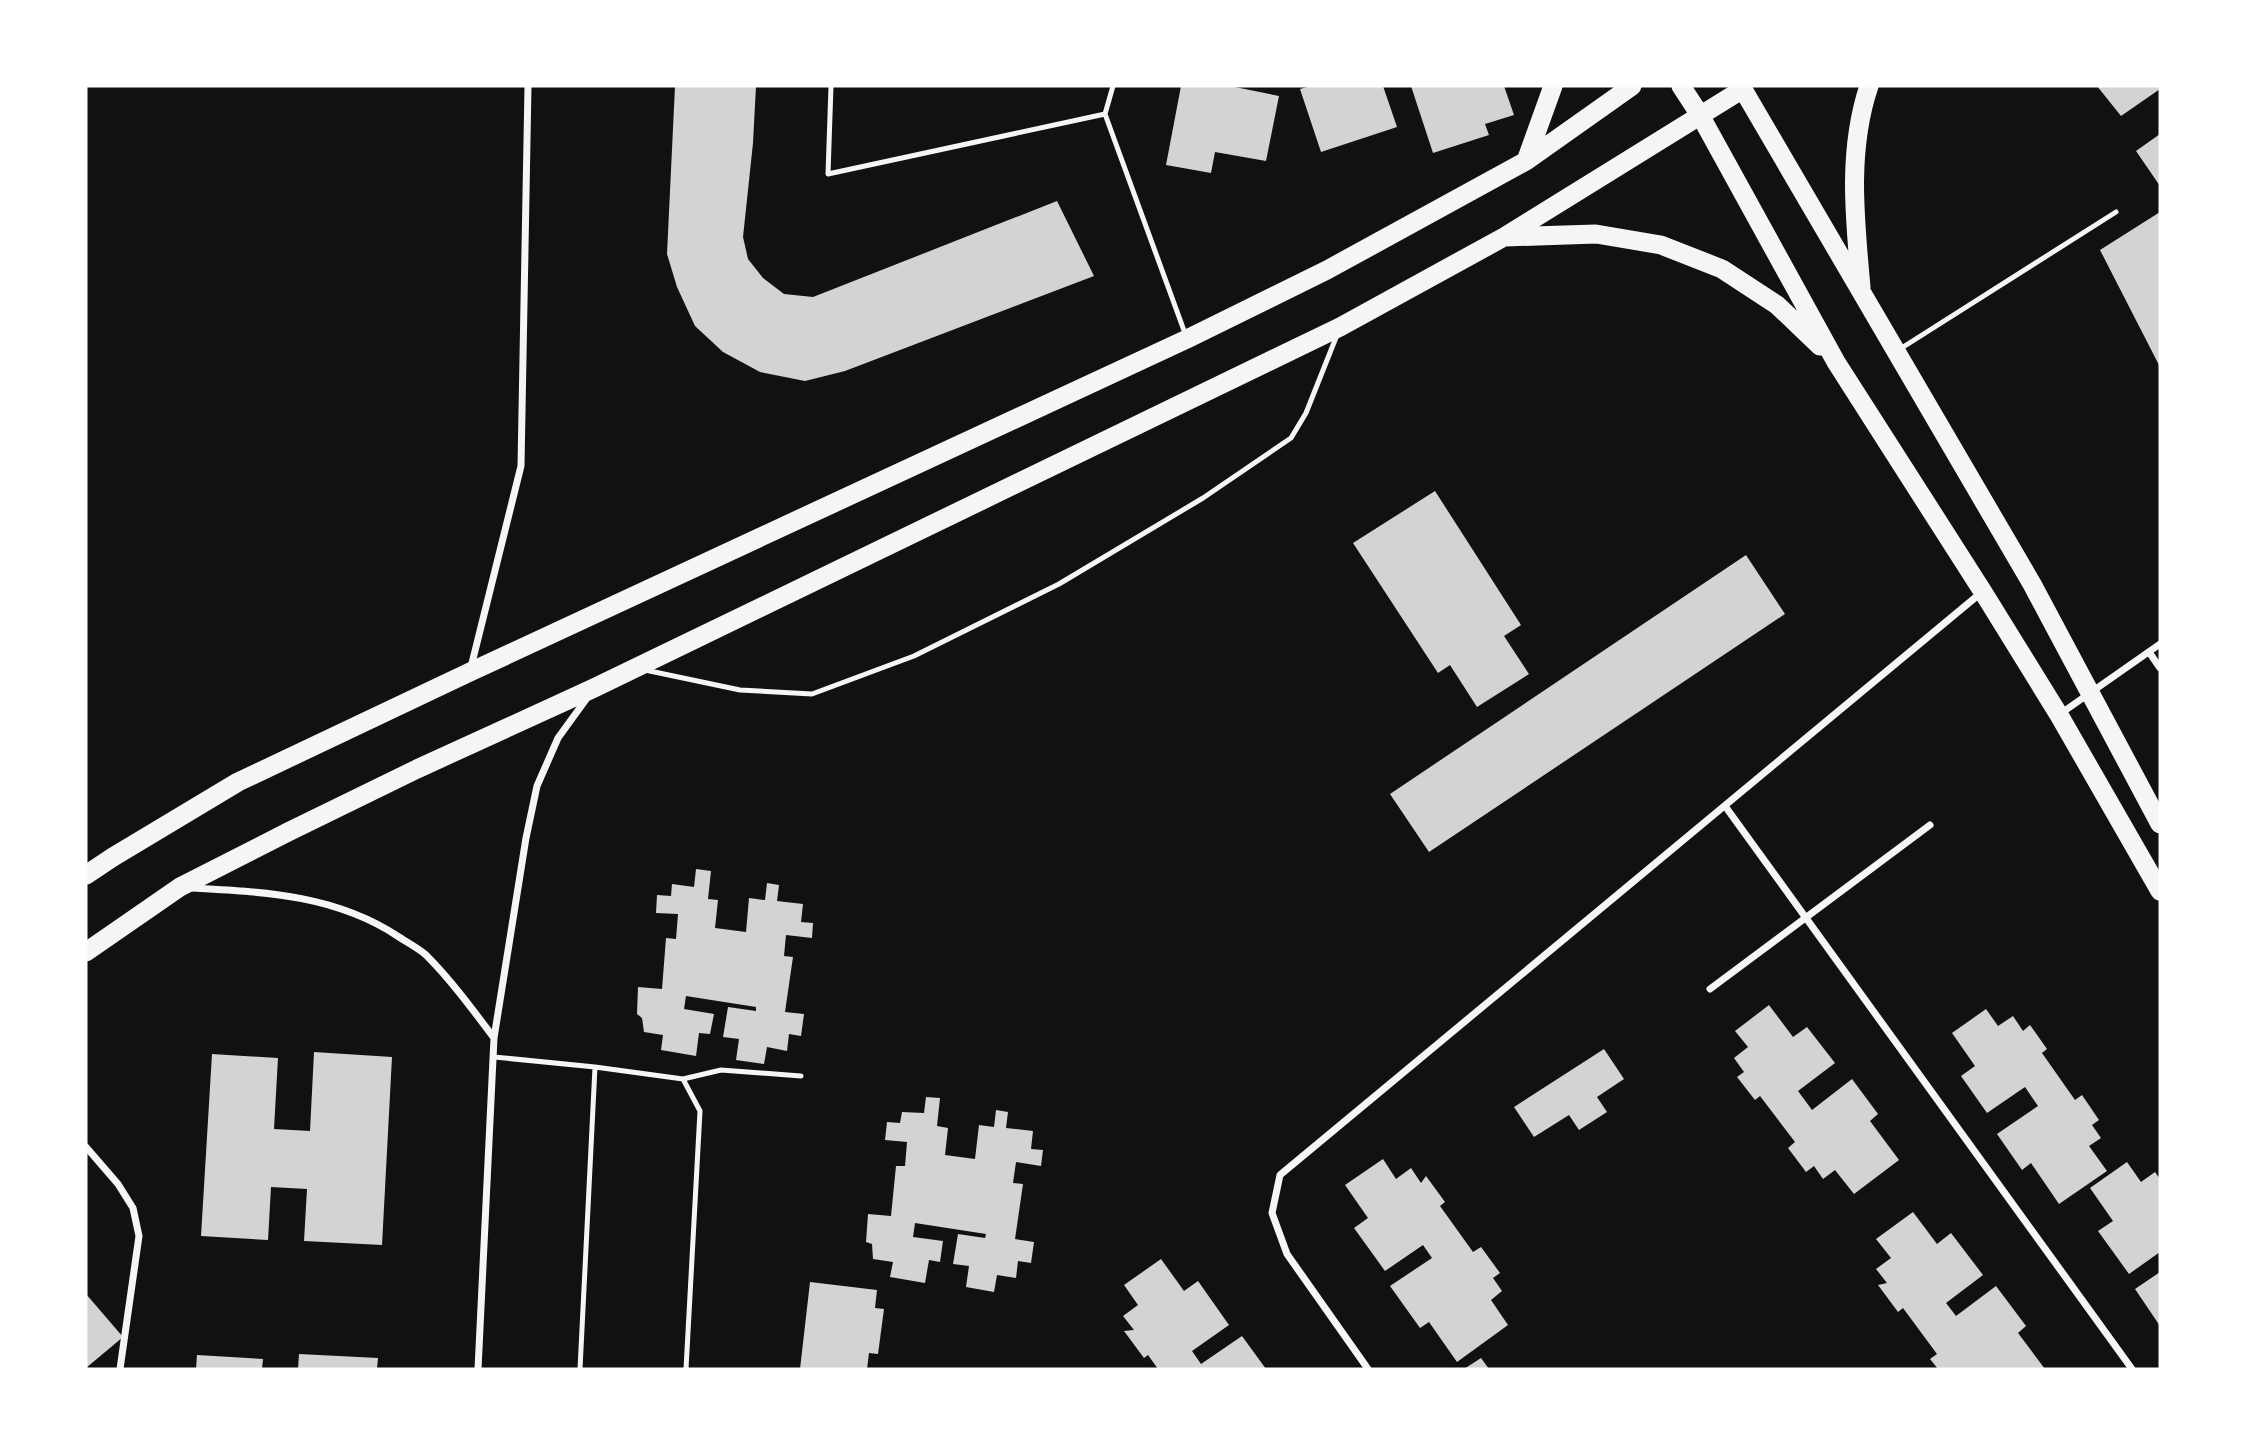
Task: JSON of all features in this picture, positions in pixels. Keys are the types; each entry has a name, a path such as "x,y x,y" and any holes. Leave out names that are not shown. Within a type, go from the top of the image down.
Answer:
{"highway":[{"path":"1526,161 1553,86"},
{"path":"86,875 238,782 1187,339 1328,270 1526,161 1632,86"},
{"path":"1681,86 1836,362 2059,715 2160,891"},
{"path":"1862,295 1854,181 1860,113 1869,86"},
{"path":"86,952 180,887 405,774 594,688 1340,327 1504,237 1742,88 2032,584 2160,824"},
{"path":"1504,237 1596,234 1661,245 1722,268 1777,304 1836,362"}],"street":[{"path":"470,672 520,466 528,86"},
{"path":"1368,1369 1287,1254 1272,1213 1279,1175 1983,592"},
{"path":"2059,715 2160,645"},
{"path":"2149,652 2160,668"},
{"path":"478,1369 495,1038 526,838 537,786 558,738 594,688"},
{"path":"1725,806 2133,1369"},
{"path":"1710,989 1930,825"},
{"path":"180,887 252,892 321,901 377,922 424,953 495,1038"},
{"path":"86,1147 118,1184 133,1208 139,1236 120,1369"}],"lane":[{"path":"831,86 828,174 1105,114"},
{"path":"1113,86 1105,114 1187,339"},
{"path":"1896,352 2116,212"},
{"path":"635,668 740,690 812,694 914,656 1059,584 1203,498 1291,438 1306,413 1340,327"},
{"path":"494,1057 683,1079 721,1070 800,1076"},
{"path":"580,1369 595,1067"},
{"path":"683,1079 700,1111 686,1369"}],"building":[{"path":"675,86 756,86 743,237 748,259 763,278 784,294 813,297 1057,201 1094,276 845,371 805,381 760,372 723,352 695,326 677,287 667,254"},
{"path":"1181,86 1230,86 1279,96 1266,161 1215,152 1211,173 1166,165"},
{"path":"1311,86 1383,86 1397,127 1321,152 1300,89"},
{"path":"1411,86 1504,86 1514,115 1485,124 1489,135 1433,153"},
{"path":"2097,86 2160,86 2160,89 2121,116"},
{"path":"2160,134 2160,186 2136,151"},
{"path":"2160,212 2160,367 2100,250"},
{"path":"1435,491 1521,625 1504,636 1529,674 1477,707 1450,665 1438,673 1353,543"},
{"path":"1746,555 1785,614 1429,852 1390,794"},
{"path":"696,869 711,871 708,899 718,900 715,928 746,932 749,898 765,900 767,883 779,885 777,901 803,904 801,922 813,923 812,938 786,935 784,956 793,957 785,1012 804,1014 801,1036 789,1034 787,1051 767,1047 764,1064 736,1060 739,1039 723,1037 728,1007 756,1011 756,1007 686,996 684,1009 714,1014 710,1034 699,1033 696,1056 661,1050 663,1035 644,1032 642,1018 637,1014 638,987 662,989 666,938 676,939 678,914 656,913 657,895 671,896 672,884 694,887"},
{"path":"1769,1005 1793,1037 1807,1027 1835,1063 1798,1091 1812,1110 1852,1079 1878,1114 1870,1121 1899,1160 1854,1194 1835,1170 1823,1179 1814,1166 1806,1172 1788,1148 1795,1142 1760,1096 1755,1100 1737,1077 1744,1072 1734,1058 1748,1047 1735,1031"},
{"path":"1986,1009 1998,1026 2013,1016 2023,1031 2030,1025 2047,1049 2042,1053 2075,1100 2082,1095 2099,1120 2092,1125 2101,1138 2089,1146 2107,1171 2059,1204 2031,1163 2022,1170 1997,1134 2038,1106 2025,1087 1987,1113 1961,1076 1975,1066 1952,1033"},
{"path":"1604,1049 1624,1079 1597,1097 1607,1112 1579,1130 1569,1115 1534,1137 1514,1107"},
{"path":"314,1052 392,1057 382,1245 304,1241 307,1189 271,1187 268,1240 201,1236 212,1054 278,1058 274,1129 310,1131"},
{"path":"926,1097 940,1098 937,1126 948,1128 945,1155 975,1159 979,1125 994,1127 996,1110 1008,1112 1006,1128 1033,1131 1031,1149 1043,1150 1041,1166 1016,1162 1013,1183 1023,1184 1015,1239 1034,1242 1031,1263 1018,1261 1016,1278 997,1275 994,1292 966,1287 969,1266 953,1264 958,1234 985,1238 986,1234 915,1223 913,1237 943,1241 940,1262 929,1260 925,1283 890,1277 893,1262 873,1259 872,1244 866,1242 868,1214 891,1216 896,1166 905,1166 907,1142 885,1140 887,1122 900,1123 902,1112 924,1113"},
{"path":"1383,1159 1396,1179 1411,1168 1421,1183 1426,1176 1445,1202 1440,1206 1473,1252 1481,1247 1500,1273 1493,1278 1502,1291 1491,1300 1508,1325 1457,1362 1429,1322 1420,1328 1390,1286 1432,1258 1423,1245 1385,1271 1354,1228 1368,1218 1345,1185"},
{"path":"2127,1162 2141,1182 2155,1172 2160,1179 2160,1252 2129,1274 2098,1231 2113,1221 2090,1188"},
{"path":"1913,1212 1937,1244 1951,1233 1983,1275 1946,1303 1956,1316 1996,1286 2026,1326 2018,1333 2045,1369 1938,1369 1930,1359 1937,1354 1903,1308 1898,1312 1878,1285 1887,1283 1876,1269 1891,1258 1876,1239"},
{"path":"1161,1259 1184,1291 1198,1281 1229,1325 1192,1351 1201,1364 1242,1336 1266,1369 1158,1369 1148,1355 1144,1358 1124,1331 1134,1330 1123,1316 1138,1305 1124,1285"},
{"path":"2160,1272 2160,1326 2135,1289"},
{"path":"810,1282 877,1290 875,1308 884,1309 878,1354 869,1353 867,1369 800,1369"},
{"path":"86,1294 123,1337 86,1368"},
{"path":"299,1354 378,1358 377,1369 298,1369"},
{"path":"197,1355 263,1359 262,1369 196,1369"},
{"path":"1481,1358 1489,1369 1464,1369"}]}
